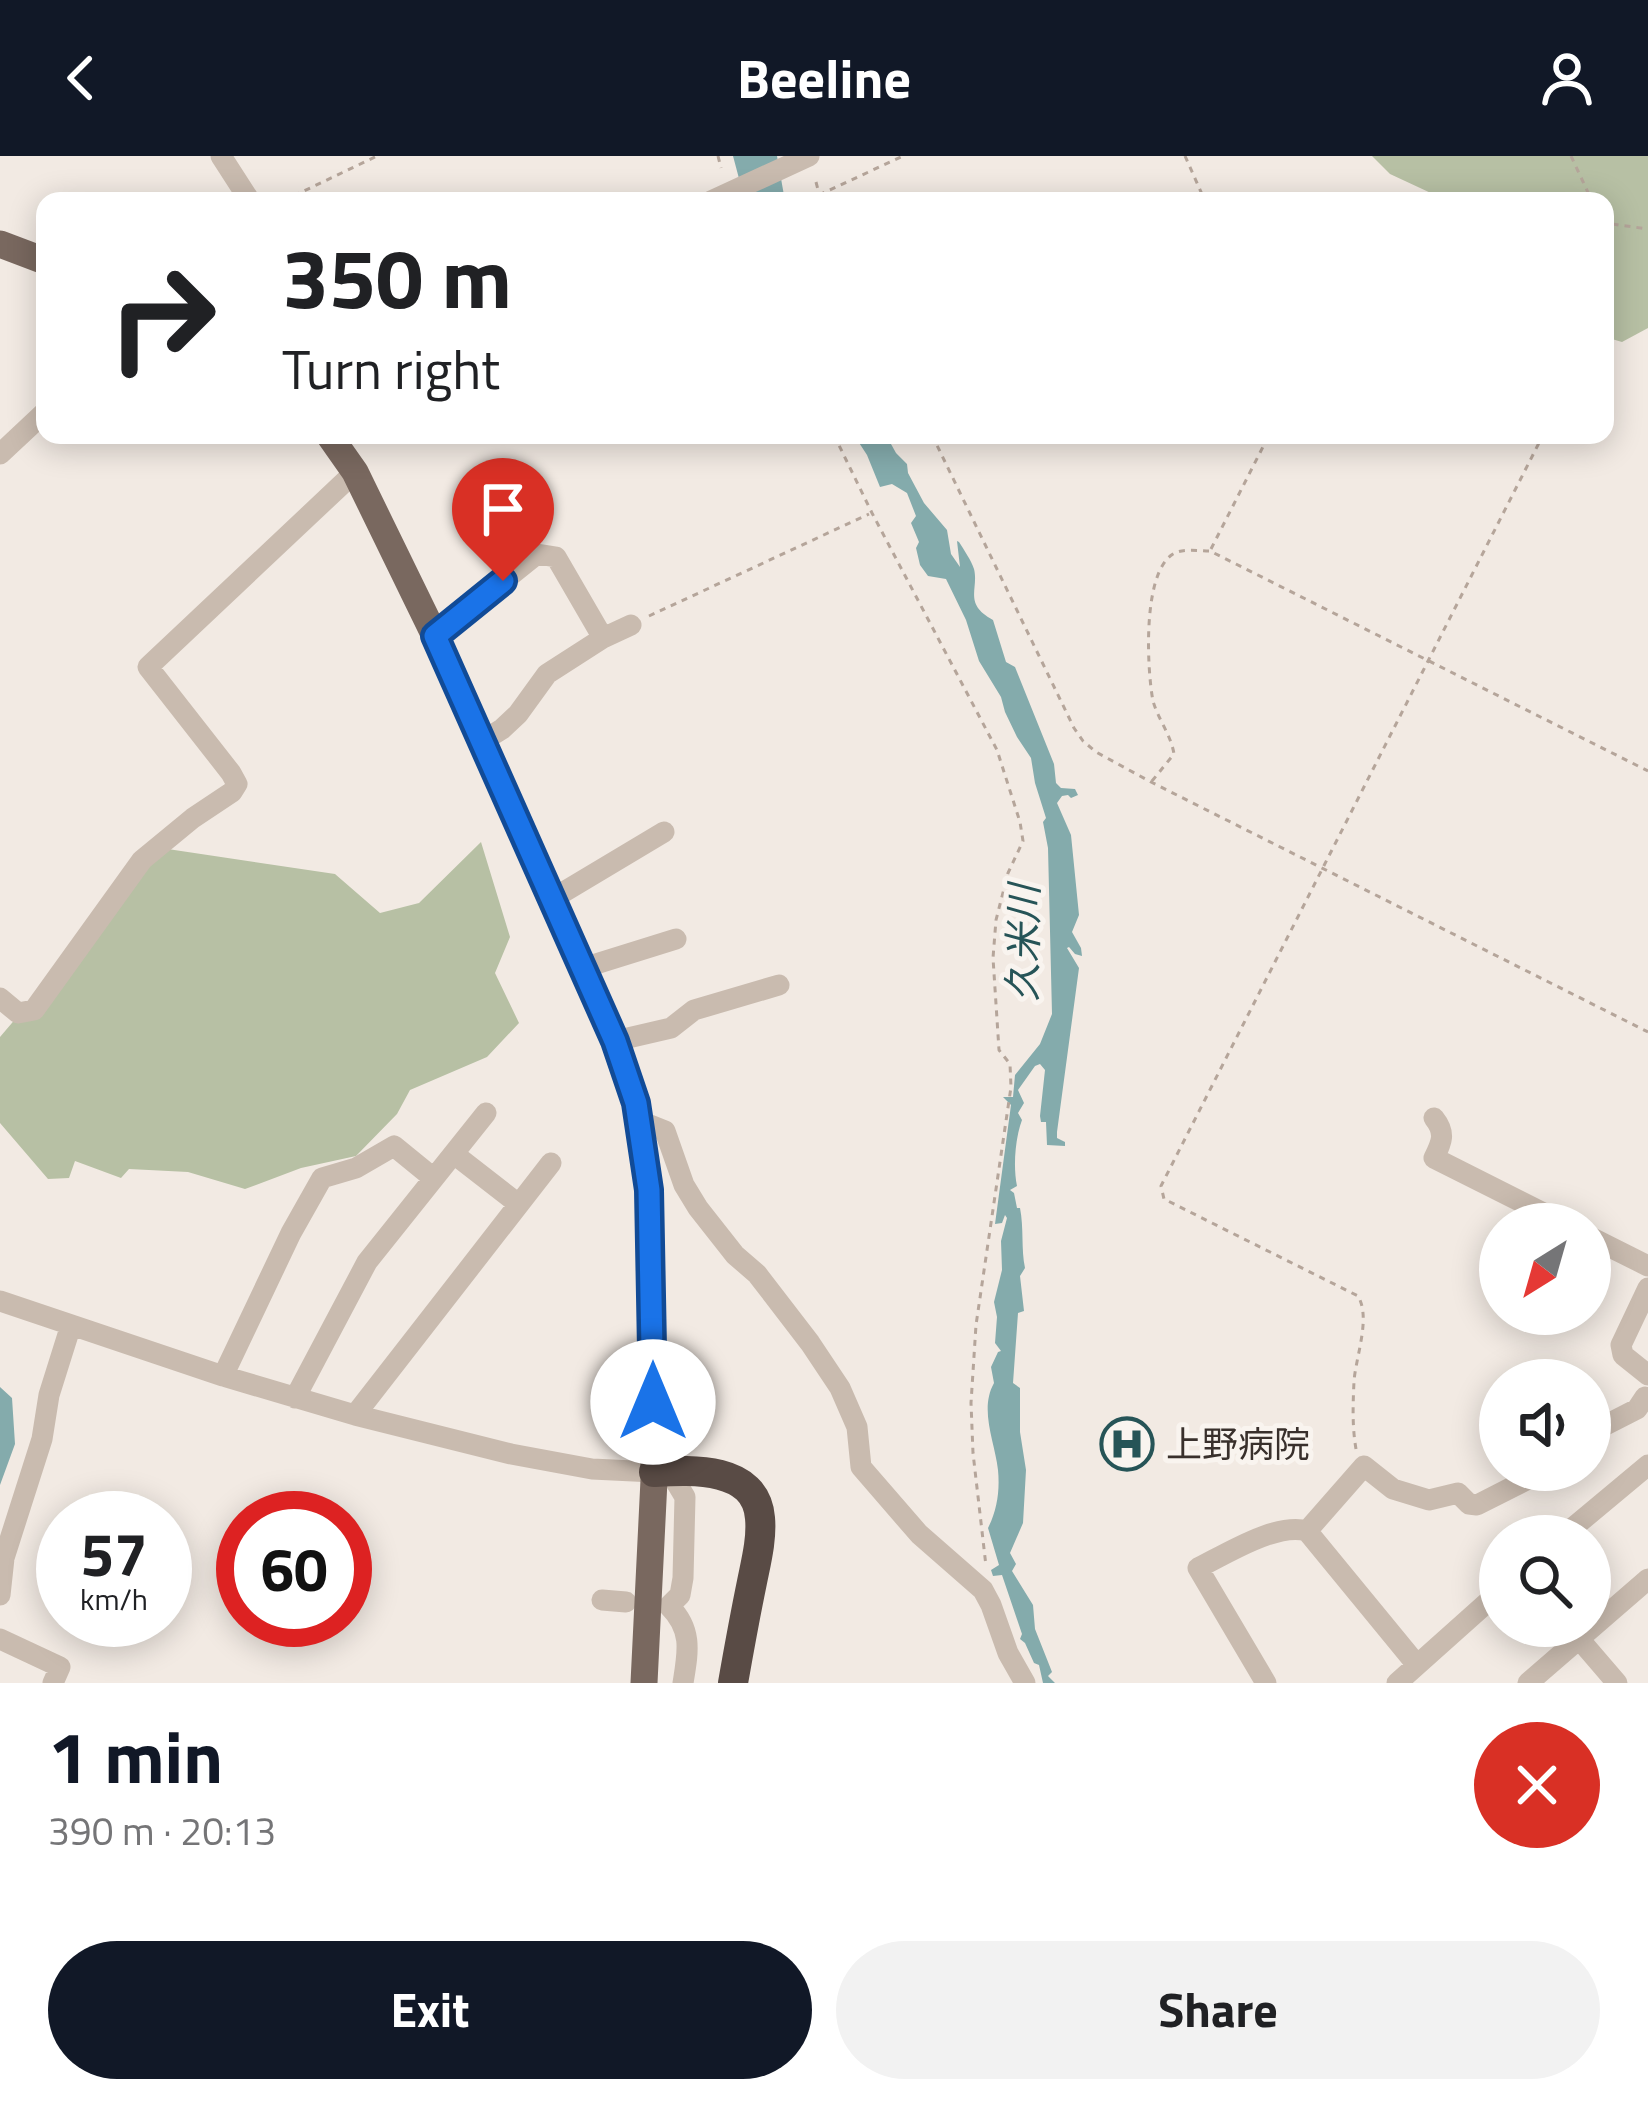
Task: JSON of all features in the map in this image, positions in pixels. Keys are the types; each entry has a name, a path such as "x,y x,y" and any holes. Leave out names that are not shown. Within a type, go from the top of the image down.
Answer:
{"highway":[{"path":"661,1478 689,1470 726,1476 758,1504 760,1530 733,1683"},
{"path":"661,1478 721,1492 738,1504 745,1520 745,1548 719,1683"}],"main road":[{"path":"0,244 36,258"},
{"path":"335,444 355,472 435,636 615,1041 636,1103 649,1190 661,1478 644,1683"}],"street":[{"path":"221,156 244,192"},
{"path":"731,192 809,156"},
{"path":"0,454 36,420"},
{"path":"0,998 18,1013 34,1010 142,860 232,792 237,784 231,773 148,668 355,472"},
{"path":"435,636 537,554 556,557 603,638"},
{"path":"481,742 518,713 547,674 631,625"},
{"path":"552,898 664,832"},
{"path":"583,968 676,939"},
{"path":"615,1041 671,1028 694,1010 779,985"},
{"path":"295,1398 367,1262 486,1113"},
{"path":"1434,1118 1442,1128 1434,1158 1523,1203"},
{"path":"640,1128 650,1125 665,1131 684,1185 698,1208 735,1255 757,1274 840,1388 856,1427 861,1467 919,1534 983,1590 1025,1683"},
{"path":"223,1376 322,1178 356,1168 394,1146 432,1178"},
{"path":"454,1154 517,1203"},
{"path":"355,1415 551,1163"},
{"path":"1611,1248 1648,1266"},
{"path":"1648,1288 1621,1345 1623,1354 1648,1376"},
{"path":"0,1301 355,1415 511,1454 661,1478 685,1497 683,1578 680,1595 669,1606 689,1642 683,1683"},
{"path":"0,1595 4,1558 43,1439 50,1395 71,1325"},
{"path":"1611,1422 1637,1409 1645,1397 1648,1400"},
{"path":"1589,1515 1648,1465"},
{"path":"1307,1531 1364,1466 1393,1489 1430,1500 1458,1493 1477,1505 1505,1491"},
{"path":"1266,1683 1198,1568 1294,1527 1307,1531 1417,1665"},
{"path":"1611,1605 1648,1579"},
{"path":"602,1600 626,1602"},
{"path":"1397,1683 1479,1610"},
{"path":"0,1639 60,1667 53,1683"},
{"path":"1528,1683 1560,1647"},
{"path":"1586,1647 1617,1683"}],"path":[{"path":"302,192 377,156"},
{"path":"718,156 722,168"},
{"path":"832,192 903,156"},
{"path":"1185,156 1201,192"},
{"path":"1571,156 1588,192"},
{"path":"816,182 818,192"},
{"path":"1614,224 1648,229"},
{"path":"839,444 997,750 1023,842 1004,889 992,958 999,1050 1010,1064 1010,1087 976,1325 971,1403 986,1563"},
{"path":"936,444 1074,728 1096,752 1648,1032"},
{"path":"1210,551 1264,444"},
{"path":"1364,1466 1352,1425 1354,1377 1364,1324 1364,1306 1358,1296 1164,1198 1161,1186 1538,444"},
{"path":"631,625 872,513"},
{"path":"1151,782 1174,754 1153,698 1148,620 1159,572 1172,554 1183,551 1210,551 1645,770 1648,758"}],"green space":[{"path":"1372,156 1648,156 1648,328 1622,342 1614,340 1614,192 1429,192 1390,174"},
{"path":"481,842 510,937 495,973 519,1023 487,1057 410,1090 397,1114 356,1156 301,1168 245,1189 188,1172 129,1169 121,1178 75,1161 69,1178 48,1179 0,1123 0,1037 161,848 335,874 380,913 419,903"}],"water":[{"path":"733,156 777,156 783,192 743,192"},
{"path":"860,444 891,444 907,464 924,503 947,530 951,554 960,567 959,542 974,569 975,602 993,620 1006,662 1015,667 1054,764 1056,783 1075,789 1078,795 1062,796 1057,803 1071,835 1079,915 1072,932 1082,956 1067,948 1079,968 1057,1132 1065,1146 1047,1145 1046,1122 1040,1116 1045,1070 1040,1064 1018,1090 1024,1103 1018,1113 1022,1120 1015,1153 1017,1186 1010,1190 1020,1208 1025,1268 1020,1276 1024,1311 1018,1313 1013,1383 1020,1388 1026,1470 1023,1523 1010,1553 1016,1564 1012,1571 1033,1605 1035,1629 1052,1672 1048,1676 1055,1683 1043,1683 1039,1665 1020,1639 1002,1575 993,1576 991,1570 999,1565 988,1528 999,1485 988,1404 994,1383 991,1367 1001,1351 995,1343 994,1302 1002,1270 1005,1215 1002,1223 995,1224 1011,1105 1003,1097 1013,1097 1015,1075 1040,1044 1052,1014 1046,818 1031,758 979,661 946,579 928,576 920,565 919,542 911,523 916,516 907,493 892,484 880,487"},
{"path":"0,1387 12,1398 15,1444 0,1485"}],"place":[{"name":"上野病院","path":"1127,1444"}],"route":[{"path":"503,581 435,636 615,1041 636,1103 649,1190 653,1402"}],"water label":[{"name":"久米川","path":"1023,943"}]}
